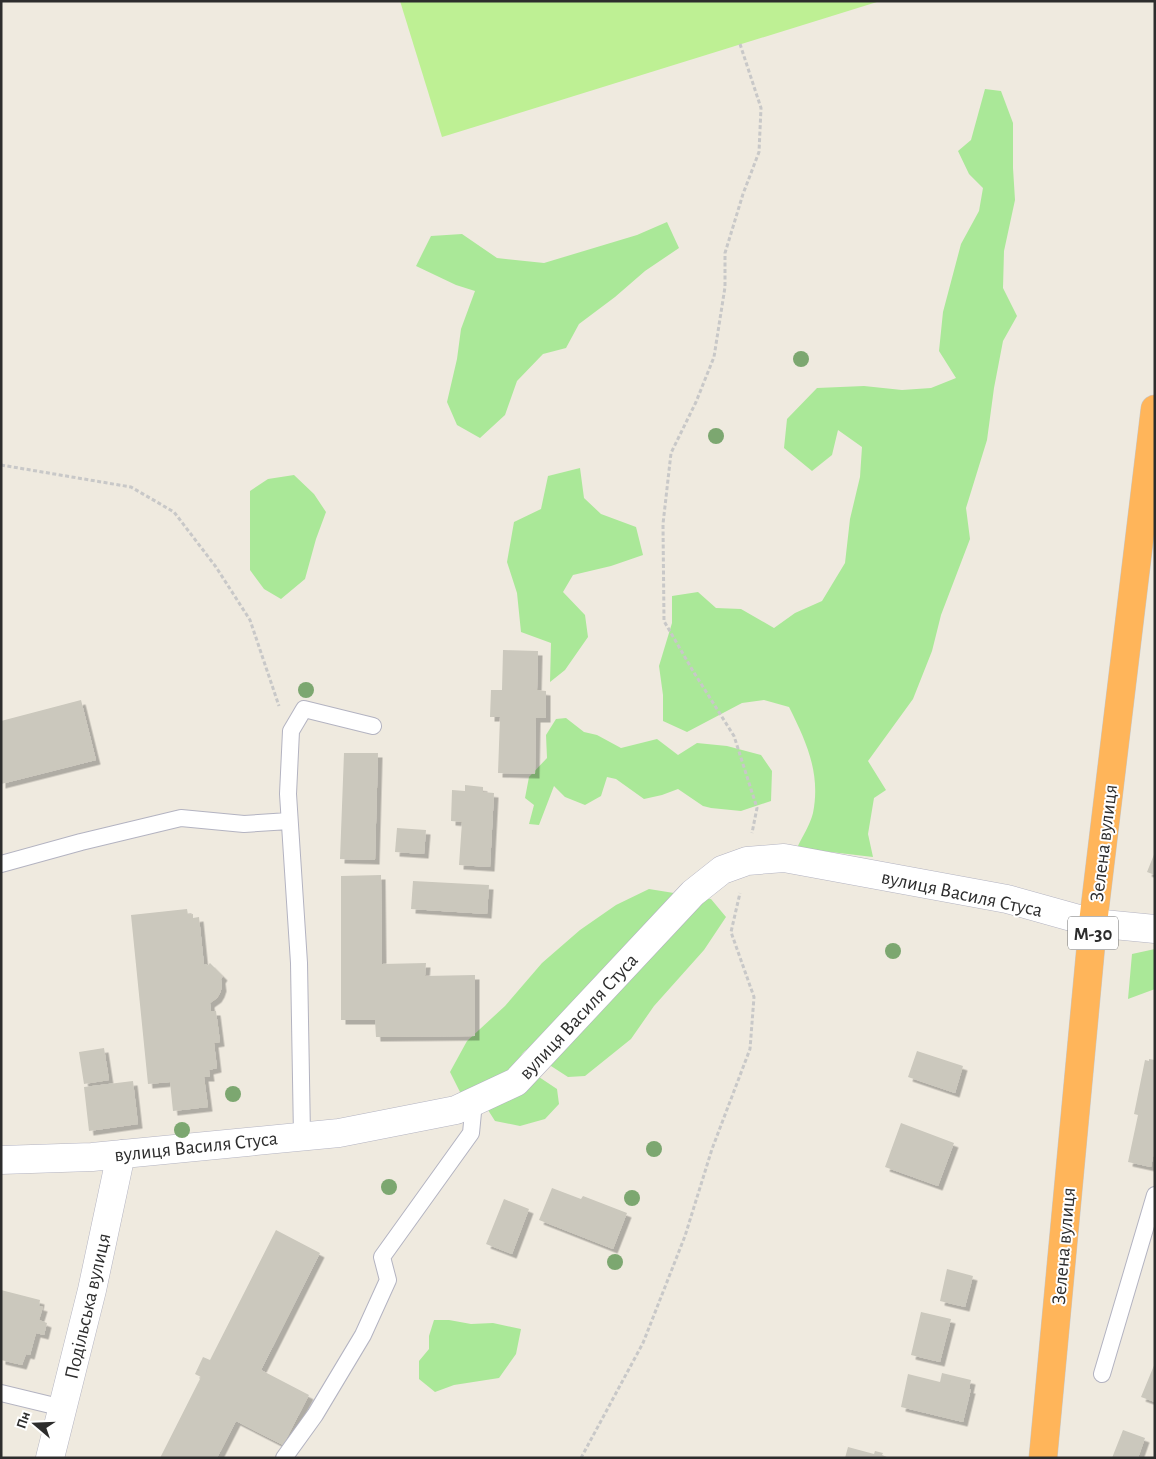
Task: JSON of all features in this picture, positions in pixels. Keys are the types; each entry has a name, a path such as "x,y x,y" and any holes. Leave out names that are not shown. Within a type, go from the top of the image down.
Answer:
{"highway":[{"name":"Зелена вулиця","path":"1043,1458 1094,923 1155,409"}],"street":[{"name":"вулиця Василя Стуса","path":"1,1160 122,1154 339,1133 456,1110 516,1082 693,893 722,870 747,861 784,858 1008,899 1094,923 1155,928"},
{"name":"Подільська вулиця","path":"50,1458 92,1290 122,1154"}],"lane":[{"path":"302,1136 299,963 288,794 291,731 304,709 373,726"},
{"path":"1,864 81,842 181,818 244,824 290,821"},
{"path":"284,1458 315,1415 363,1335 388,1280 382,1257 471,1133 474,1102"},
{"path":"1102,1374 1155,1195"},
{"path":"1,1393 63,1408"}],"path":[{"path":"581,1458 643,1343 685,1236 712,1149 750,1049 754,997 731,932 757,808 734,736 664,621 663,524 671,453 696,402 714,357 725,287 725,253 743,194 759,152 761,108 740,44"},
{"path":"1,465 131,487 174,512 216,567 250,620 272,680 284,721 291,731"}],"green space":[{"path":"400,1 877,1 877,2 442,137"},
{"path":"985,89 1001,91 1013,123 1015,200 1004,251 1003,288 1017,316 1003,341 987,440 966,508 970,539 941,615 932,651 913,699 868,761 886,790 874,798 868,834 873,857 797,848 813,813 815,784 806,745 789,707 764,700 742,703 687,732 663,721 663,695 659,666 672,623 672,596 698,592 716,608 741,609 774,628 795,613 822,601 845,563 850,519 860,477 862,447 838,430 832,455 812,471 784,448 787,419 817,388 864,386 902,390 931,388 956,378 939,351 943,312 961,244 979,211 983,188 969,174 958,151 971,140"},
{"path":"667,222 679,248 645,271 579,324 566,348 543,354 517,381 505,415 480,438 457,425 447,402 457,359 461,329 475,291 456,285 416,266 431,236 462,234 497,258 544,263 637,235"},
{"path":"580,468 584,498 601,514 636,527 643,555 611,566 573,575 563,592 585,615 588,637 565,670 550,682 551,643 521,632 517,593 507,562 514,522 541,509 548,476"},
{"path":"294,475 314,494 326,512 305,579 281,599 264,589 250,570 250,491 268,479"},
{"path":"566,718 584,732 597,735 621,748 657,739 678,755 697,743 727,746 761,755 772,771 771,801 741,811 711,808 703,806 678,789 644,799 616,779 607,777 601,796 585,805 565,797 554,786 539,825 529,824 534,805 525,798 529,777 547,758 546,735 556,719"},
{"path":"649,889 711,899 726,917 704,950 654,1006 631,1039 585,1076 568,1077 551,1066 540,1045 526,1050 519,1059 517,1070 539,1077 557,1089 559,1104 545,1119 520,1126 495,1121 488,1110 462,1096 450,1072 467,1041 505,1006 542,963 580,930 616,905"},
{"path":"1155,949 1155,989 1128,999 1132,954"},
{"path":"434,1320 449,1320 471,1324 493,1323 521,1329 516,1354 499,1378 454,1385 435,1392 419,1379 419,1361 429,1349 429,1336"}],"building":[{"path":"503,650 538,651 537,690 546,691 546,718 536,718 535,774 498,773 500,717 490,717 491,690 502,690"},
{"path":"81,700 96,760 1,784 1,721"},
{"path":"344,753 378,753 375,860 340,859"},
{"path":"465,785 483,787 483,792 494,793 490,867 459,865 462,822 451,821 452,790 465,791"},
{"path":"397,828 426,830 424,854 395,852"},
{"path":"1155,852 1155,875 1147,872"},
{"path":"381,875 382,964 426,963 425,976 475,975 475,1036 376,1037 375,1020 341,1020 341,876"},
{"path":"413,881 489,885 487,914 411,909"},
{"path":"187,909 188,915 193,914 193,918 199,917 204,965 206,964 207,966 210,963 223,976 220,993 210,1003 211,1011 216,1011 220,1042 214,1043 217,1068 209,1070 210,1077 204,1077 208,1107 173,1111 170,1082 148,1084 131,915"},
{"path":"104,1048 109,1080 84,1084 79,1052"},
{"path":"917,1051 963,1066 955,1093 908,1077"},
{"path":"1149,1059 1155,1060 1155,1147 1151,1167 1128,1162 1138,1115 1134,1114 1145,1060 1149,1061"},
{"path":"133,1081 138,1124 89,1131 84,1087"},
{"path":"901,1123 954,1143 938,1186 885,1167"},
{"path":"552,1188 581,1199 583,1196 627,1213 613,1249 539,1220"},
{"path":"504,1199 529,1209 512,1254 486,1244"},
{"path":"276,1230 320,1253 261,1370 309,1395 283,1445 236,1421 217,1458 160,1458 201,1377 195,1374 203,1357 210,1360"},
{"path":"947,1269 973,1276 965,1307 940,1301"},
{"path":"1,1290 40,1300 39,1306 43,1307 39,1320 47,1323 44,1335 36,1333 30,1355 26,1354 22,1365 1,1360"},
{"path":"921,1312 951,1319 940,1362 911,1355"},
{"path":"1155,1363 1155,1402 1141,1397"},
{"path":"942,1373 971,1380 969,1389 971,1389 963,1422 901,1407 908,1374 940,1382"},
{"path":"1123,1430 1145,1438 1138,1458 1112,1458"},
{"path":"848,1447 874,1454 875,1451 883,1453 882,1455 889,1458 845,1458"}]}
